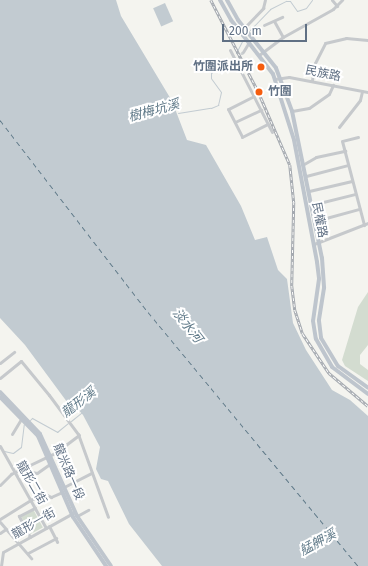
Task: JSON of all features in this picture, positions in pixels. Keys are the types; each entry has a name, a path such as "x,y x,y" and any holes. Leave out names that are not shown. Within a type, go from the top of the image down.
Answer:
{"main road":[{"name":"民權路","path":"220,0 275,79 294,140 314,244 319,279 313,321 316,339 332,367 368,394"},
{"name":"民權路","path":"227,0 247,32 264,51 281,78 292,112 304,164 324,280 319,321 321,338 338,366 368,388"},
{"name":"龍米路一段","path":"0,392 24,418"},
{"name":"龍米路一段","path":"0,397 29,422 34,429 64,487 74,514 111,566"},
{"name":"龍米路一段","path":"49,456 50,464 62,492 106,566"}],"street":[{"path":"247,32 263,8 265,0"},
{"path":"332,0 337,6"},
{"path":"259,55 283,37 337,6 342,0"},
{"path":"264,25 282,17"},
{"path":"274,21 283,37"},
{"path":"312,80 315,63 325,43 346,38 368,40"},
{"path":"243,52 246,39"},
{"path":"230,50 237,59 272,132"},
{"name":"民族路","path":"275,79 312,80 368,92"},
{"path":"292,112 309,108 329,94 333,85"},
{"path":"339,127 360,100 362,91"},
{"path":"254,96 228,109 242,137 268,124"},
{"path":"235,122 261,110"},
{"path":"358,137 342,141 359,209 368,228"},
{"path":"304,164 316,157 344,151"},
{"path":"306,176 348,165"},
{"path":"309,191 352,181"},
{"path":"311,205 355,194"},
{"path":"314,221 359,209"},
{"path":"314,244 318,241 366,224"},
{"path":"0,363 14,352"},
{"path":"0,378 22,361 68,420 79,435 108,517"},
{"path":"12,434 24,418"},
{"path":"0,485 4,480 15,473 49,456 79,435"},
{"name":"龍形二街","path":"0,446 30,500 56,540 28,554"},
{"path":"21,470 37,473 50,464"},
{"path":"64,487 92,473"},
{"path":"0,476 4,480"},
{"path":"31,558 18,544 0,520 30,500 45,494 51,497 62,492"},
{"path":"30,537 19,516 35,508"},
{"name":"龍形一街","path":"1,566 4,552 47,527 74,514 88,510"},
{"path":"0,533 6,529"}],"shaded area":[{"path":"368,292 368,345 360,355 360,364 368,370 368,381 345,366 342,360 358,307"},
{"path":"33,509 43,528 30,534 21,516"}],"water":[{"path":"0,0 116,0 121,16 172,101 187,140 206,145 241,206 255,240 267,237 278,270 287,279 293,323 306,350 332,390 350,400 368,416 368,566 162,566 129,524 108,481 101,479 96,469 100,447 83,415 77,408 70,406 25,345 0,318"},
{"path":"165,3 173,21 161,27 153,8"}],"waterway":[{"name":"樹梅坑溪","path":"250,30 270,9 286,1 290,1 297,11 306,8 312,0"},
{"name":"樹梅坑溪","path":"236,53 242,41"},
{"name":"樹梅坑溪","path":"178,113 211,108 218,105 221,92 211,78 211,73 229,60"},
{"name":"龍形溪","path":"71,421 81,413"},
{"name":"龍形溪","path":"30,420 32,418 57,432 68,423"},
{"name":"龍形溪","path":"4,451 13,453 21,447 24,424"}],"ferry route":[{"path":"0,120 148,312 358,566"}],"tunnel":[{"path":"239,58 243,52"}],"railway":[{"path":"211,0 259,93 290,165 294,202 292,286 295,310 303,334 329,373 368,406"}],"place":[{"name":"竹圍派出所","path":"261,67"},
{"name":"竹圍","path":"259,92"}],"water label":[{"name":"淡水河","path":"187,326"},
{"name":"艋舺溪","path":"318,543"}]}
